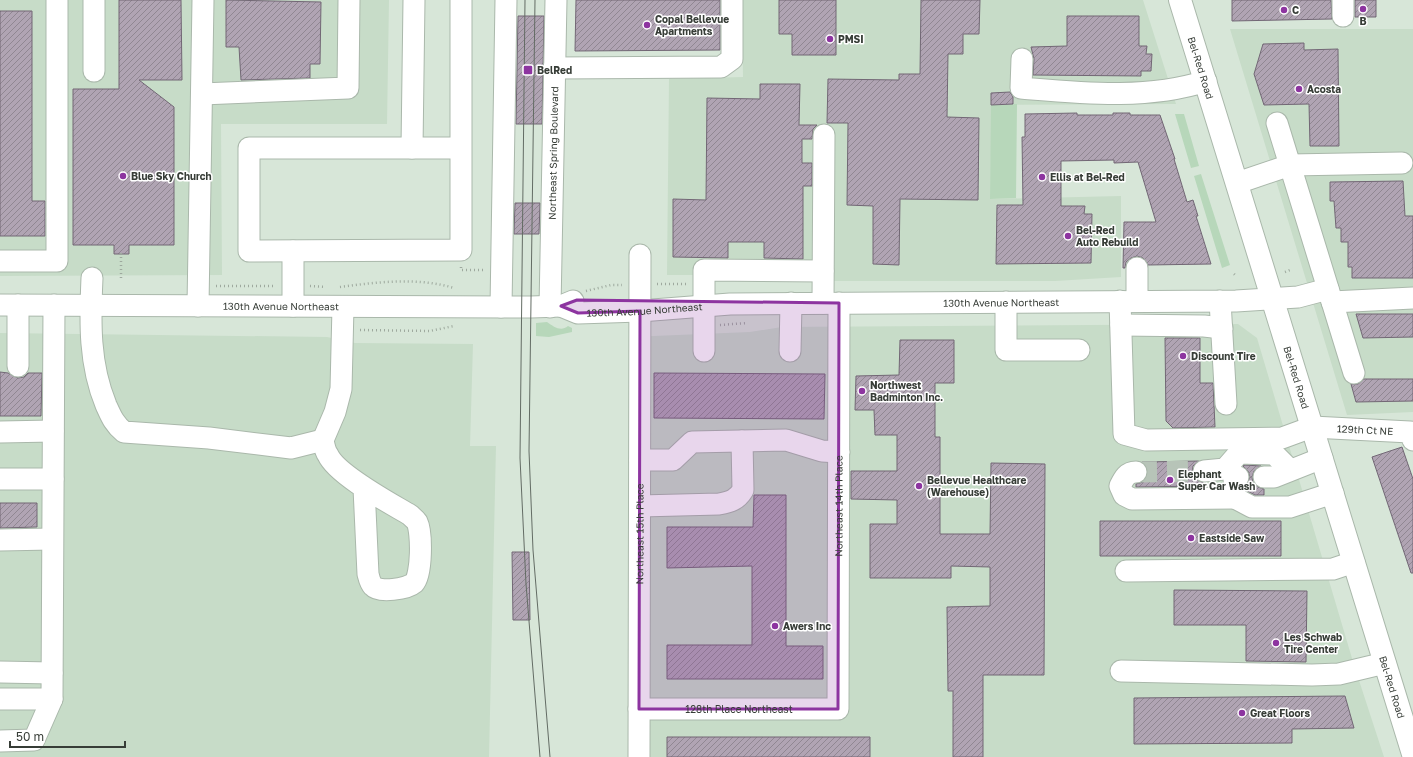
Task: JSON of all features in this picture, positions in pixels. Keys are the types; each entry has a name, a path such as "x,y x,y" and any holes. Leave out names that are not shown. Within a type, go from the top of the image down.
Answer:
{"main road":[{"name":"Bel-Red Road","path":"1180,0 1413,754"}],"street":[{"path":"0,261 57,261 57,0"},
{"path":"94,0 94,70"},
{"path":"198,296 203,0"},
{"path":"202,94 348,88 349,0"},
{"path":"412,148 414,0"},
{"path":"461,0 461,148 461,250 249,251 249,148 461,148"},
{"path":"501,307 506,0"},
{"name":"Northeast Spring Boulevard","path":"556,0 554,68 556,307"},
{"path":"554,68 721,67 732,59 732,0"},
{"path":"1022,59 1021,88 1089,93 1161,92 1185,88 1206,81"},
{"path":"1277,123 1354,373"},
{"name":"Northeast 14th Place","path":"824,135 823,271 831,303 839,452 838,709"},
{"path":"1237,183 1290,165 1402,163"},
{"path":"293,251 293,296"},
{"name":"Northeast 15th Place","path":"639,757 640,255"},
{"path":"1137,268 1129,301 1121,325 1124,434 1146,440 1282,438 1312,427"},
{"path":"704,351 704,270 823,271"},
{"path":"92,278 90,305 92,354 101,393 115,425 124,432 209,438 291,448 323,440"},
{"name":"130th Avenue Northeast","path":"9,305 90,305 198,296 293,296 343,307 556,307 578,313 640,305 1220,301 1273,300 1330,295 1413,298"},
{"path":"1220,301 1226,404"},
{"path":"1006,302 1006,350 1079,350"},
{"path":"790,351 791,303"},
{"path":"9,305 18,366"},
{"path":"0,742 34,740 52,699 54,305"},
{"path":"343,307 341,389 335,412 323,440 328,456 364,488 410,515 416,521 419,532 419,572 413,583 399,589 377,589 372,585 368,574 364,488"},
{"path":"1121,325 1204,326 1222,328"},
{"name":"129th Ct NE","path":"1312,427 1410,432 1413,440"},
{"path":"0,432 53,431"},
{"path":"640,460 673,460 692,442 786,440 822,451 839,452"},
{"path":"640,506 719,504 735,500 739,497 743,490 742,441"},
{"path":"1204,471 1225,469 1239,453 1274,454 1290,470"},
{"path":"1264,477 1274,477 1322,458"},
{"path":"1136,472 1131,472 1124,476 1120,486 1124,495 1132,499 1234,498 1252,507 1290,507 1333,493"},
{"path":"1234,498 1234,477 1238,477"},
{"path":"0,479 53,479"},
{"path":"0,540 52,539"},
{"path":"1126,571 1333,569 1354,562"},
{"path":"1121,670 1339,674 1385,663"},
{"path":"0,672 52,673"},
{"path":"0,699 52,699"},
{"name":"128th Place Northeast","path":"639,709 838,709"}],"path":[{"path":"121,253 121,278"},
{"path":"1285,272 1290,270"},
{"path":"334,287 363,282 434,282 456,288"},
{"path":"198,296 293,296 328,286"}],"highlighted area":[{"path":"577,300 839,303 838,709 639,709 640,311 578,313 561,306"}],"shaded area":[{"path":"0,0 389,0 387,124 221,124 222,275 0,276"},
{"path":"742,0 1143,0 1176,104 992,105 990,199 1121,196 1121,277 1055,281 781,281 719,275 667,275 669,79 743,77"},
{"path":"1230,29 1413,29 1413,412 1347,415"},
{"path":"1017,104 1016,198 990,199 991,105"},
{"path":"1175,114 1184,114 1199,166 1191,168"},
{"path":"1201,174 1230,265 1222,268 1194,176"},
{"path":"547,322 560,329 568,326 572,328 572,332 549,337 536,336 536,323"},
{"path":"1238,324 1257,338 1354,665 1384,757 629,757 630,337 750,332 782,327"},
{"path":"0,333 327,337 355,343 473,344 470,446 496,446 489,757 0,757"}],"building":[{"name":"Blue Sky Church","path":"119,0 181,0 182,80 139,80 174,107 174,245 129,245 129,254 114,254 114,245 73,245 73,89 119,89"},
{"path":"226,0 321,2 320,64 310,64 310,78 241,80 239,47 226,47"},
{"name":"Copal Bellevue Apartments","path":"576,0 720,0 720,50 575,51"},
{"path":"779,0 836,0 836,55 792,55 792,34 779,34"},
{"path":"921,0 980,0 979,34 963,34 963,54 948,54 947,117 979,118 978,200 900,199 899,265 873,264 873,206 847,205 848,123 827,123 828,79 899,80 899,74 920,74"},
{"name":"C","path":"1232,0 1331,0 1332,19 1232,21"},
{"name":"B","path":"1355,0 1376,0 1376,17 1355,17"},
{"path":"0,11 32,11 32,201 45,201 45,236 0,236"},
{"path":"518,16 544,16 542,124 516,124"},
{"path":"1067,16 1139,16 1139,46 1147,46 1146,54 1152,54 1151,71 1141,71 1141,76 1033,75 1034,59 1031,47 1067,46"},
{"name":"Acosta","path":"1304,43 1304,50 1338,49 1339,146 1310,146 1309,104 1264,105 1254,74 1263,44"},
{"path":"760,84 800,84 799,125 817,125 813,129 812,139 802,139 802,163 812,163 812,186 803,186 803,259 764,258 764,242 728,242 728,258 673,257 673,199 706,200 707,98 760,99"},
{"path":"1010,92 1013,97 1013,104 991,105 991,93"},
{"name":"Ellis at Bel-Red","path":"1077,113 1077,115 1113,115 1113,113 1130,113 1130,115 1160,115 1175,159 1187,202 1193,200 1198,216 1196,216 1211,264 1148,265 1143,258 1137,256 1126,262 1125,268 1123,268 1124,222 1156,222 1138,162 1114,163 1114,160 1061,161 1061,206 1085,206 1084,214 1092,214 1091,263 996,264 997,205 1023,205 1022,137 1025,137 1025,114"},
{"path":"1403,181 1405,216 1413,216 1413,278 1352,278 1352,267 1348,267 1348,242 1341,242 1341,228 1336,228 1334,201 1330,201 1330,182"},
{"path":"515,203 540,203 539,234 514,234"},
{"path":"1356,314 1413,314 1413,337 1363,338"},
{"name":"Discount Tire","path":"1165,338 1200,338 1200,383 1213,383 1215,427 1173,428 1166,421"},
{"path":"900,340 954,340 954,383 935,383 935,437 940,437 940,534 990,534 991,463 1045,464 1044,675 983,675 983,757 953,757 953,691 948,691 947,607 990,606 990,567 951,566 951,578 870,578 870,524 897,524 897,500 851,499 851,471 897,471 897,435 875,435 874,410 855,410 856,376 899,375"},
{"path":"0,372 8,373 18,378 24,377 28,373 42,373 41,416 0,416"},
{"path":"654,373 825,374 824,419 654,418"},
{"path":"1364,379 1413,379 1413,401 1356,402 1351,384 1358,384"},
{"path":"1402,447 1413,479 1413,573 1411,573 1372,457"},
{"name":"Elephant Super Car Wash","path":"1199,461 1193,466 1192,473 1194,478 1204,483 1204,486 1136,487 1136,484 1143,482 1147,477 1148,471 1142,462"},
{"path":"1243,466 1261,466 1254,471 1252,477 1253,483 1264,489 1264,495 1255,495 1247,491 1246,485 1250,477 1248,471"},
{"path":"754,495 786,495 786,646 823,646 823,679 667,679 667,645 752,645 752,566 667,568 667,527 753,527"},
{"path":"0,503 37,503 37,527 0,528"},
{"name":"Eastside Saw","path":"1100,521 1281,521 1281,556 1100,556"},
{"path":"512,552 529,552 530,620 513,620"},
{"name":"Les Schwab Tire Center","path":"1174,590 1307,591 1306,662 1246,661 1246,625 1174,625"},
{"name":"Great Floors","path":"1345,696 1354,728 1292,729 1292,743 1134,744 1134,698"},
{"path":"667,737 870,737 870,757 667,757"}],"tunnel":[{"path":"1136,472 1204,471"}],"tram line":[{"path":"525,0 520,458 526,584 540,757"},
{"path":"535,0 529,451 533,550 550,757"}],"place":[{"name":"B","path":"1363,9"},
{"name":"C","path":"1284,10"},
{"name":"Copal Bellevue Apartments","path":"647,25"},
{"name":"PMSI","path":"830,39"},
{"name":"BelRed","path":"528,70"},
{"name":"Acosta","path":"1299,89"},
{"name":"Blue Sky Church","path":"123,176"},
{"name":"Ellis at Bel-Red","path":"1042,177"},
{"name":"Bel-Red Auto Rebuild","path":"1068,236"},
{"name":"Discount Tire","path":"1183,356"},
{"name":"Northwest Badminton Inc.","path":"862,391"},
{"name":"Elephant Super Car Wash","path":"1170,480"},
{"name":"Bellevue Healthcare (Warehouse)","path":"919,486"},
{"name":"Eastside Saw","path":"1191,538"},
{"name":"Awers Inc","path":"775,626"},
{"name":"Les Schwab Tire Center","path":"1276,643"},
{"name":"Great Floors","path":"1242,713"}]}
